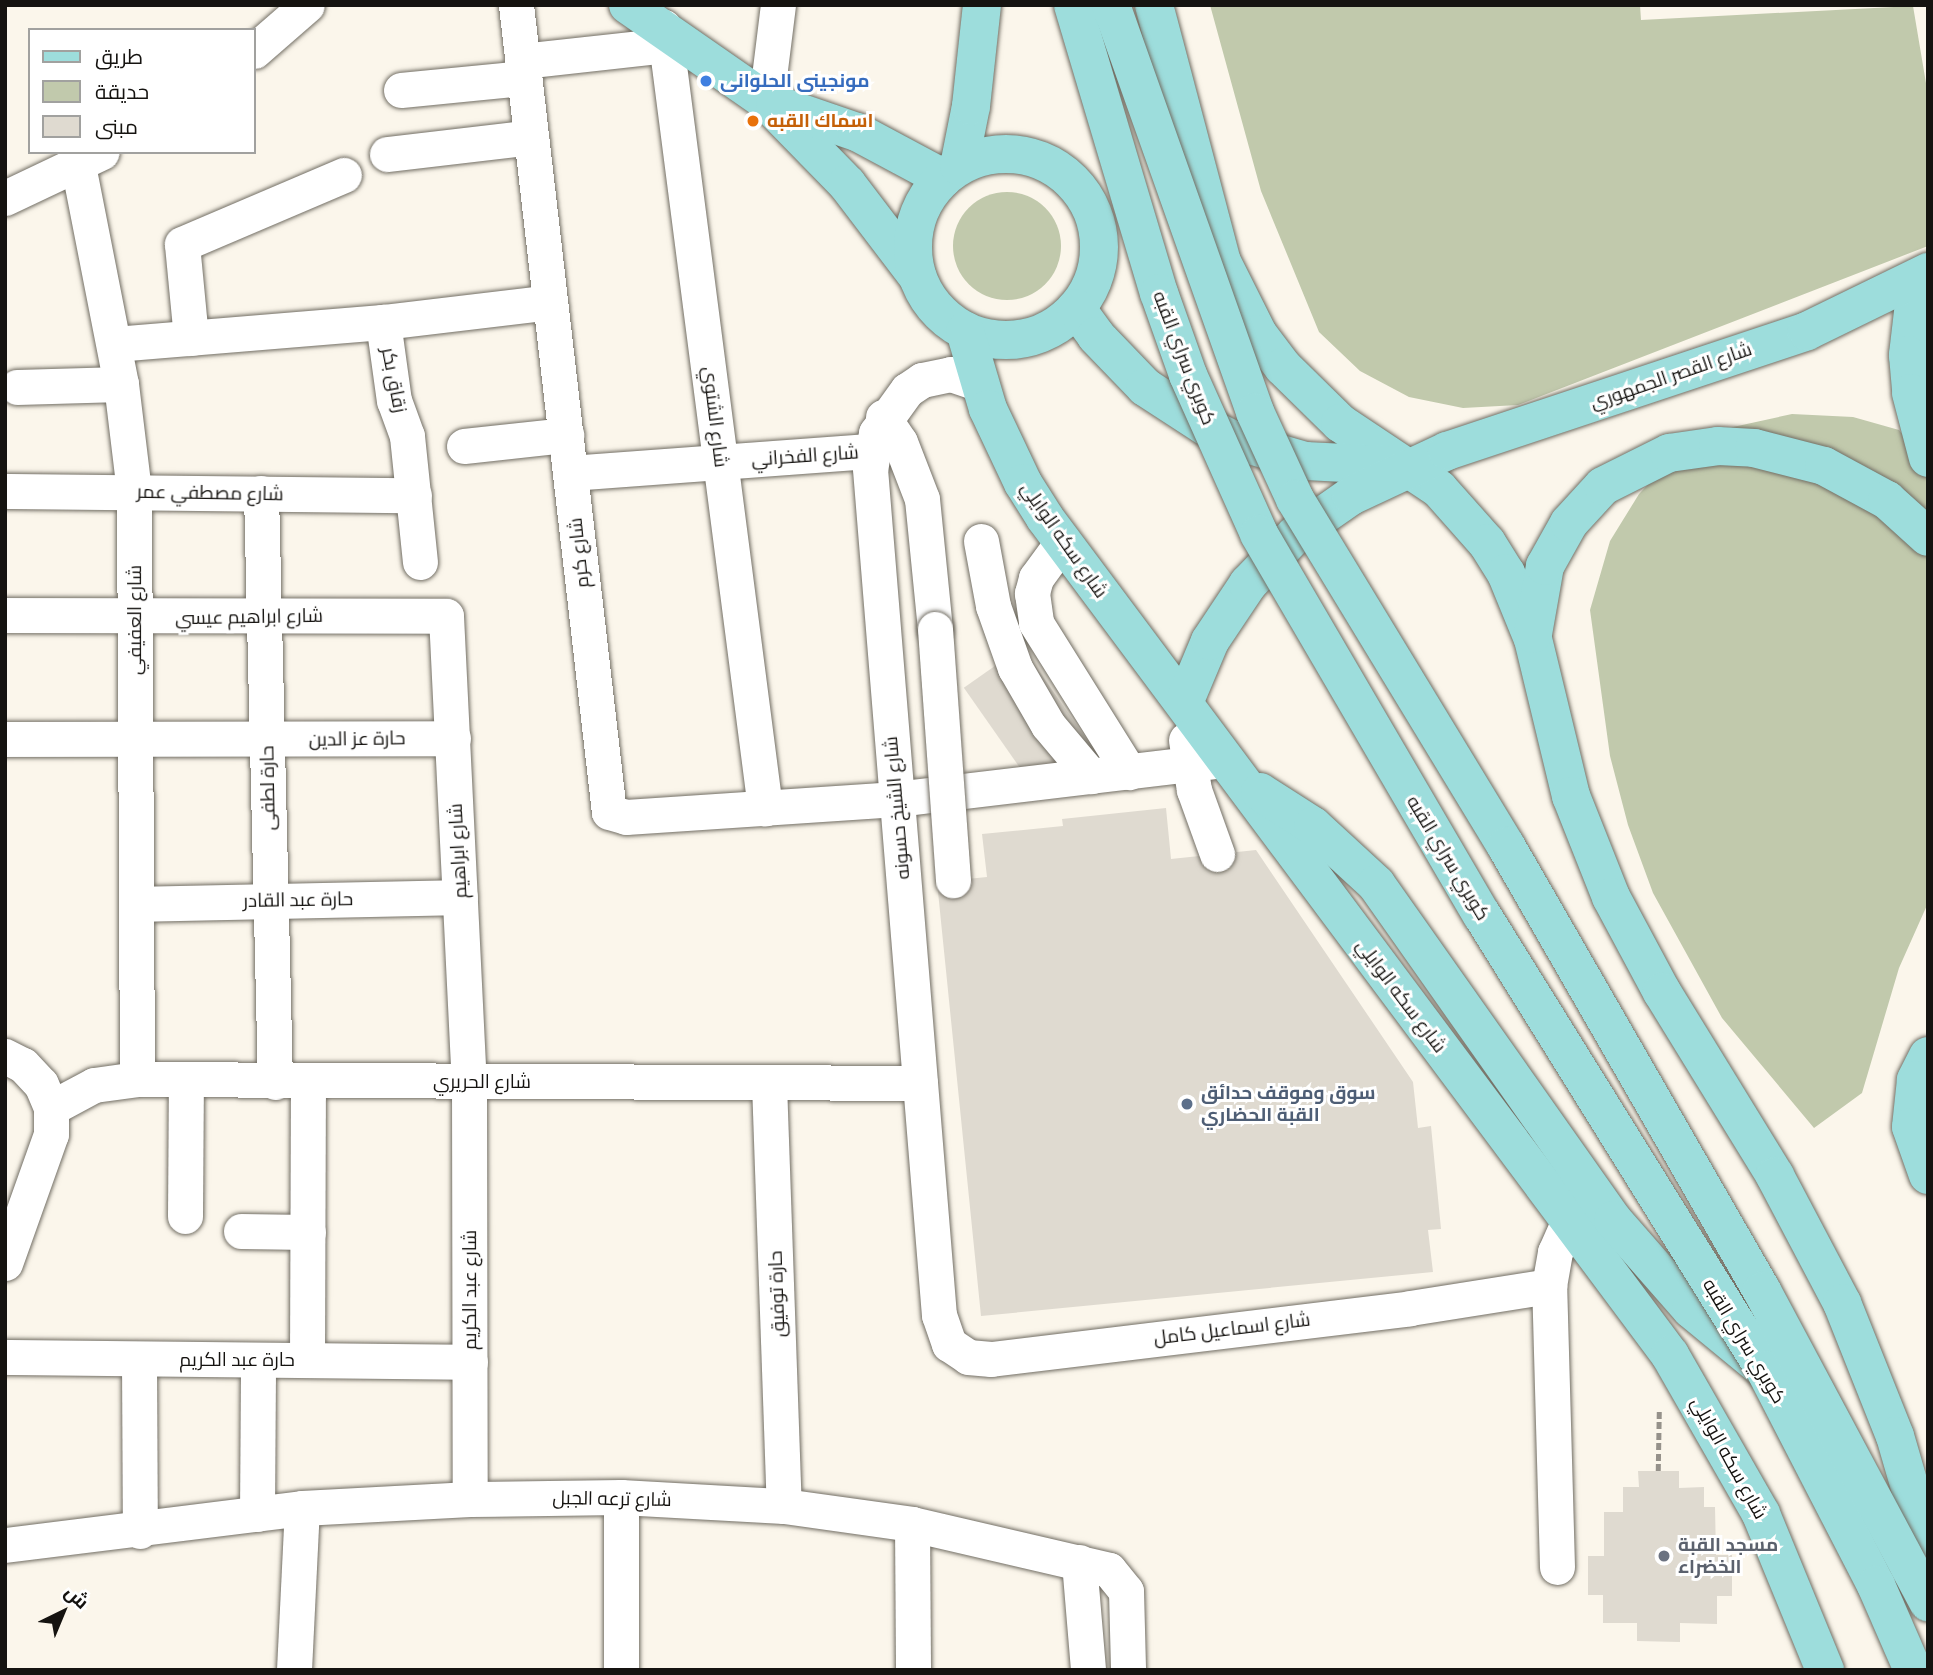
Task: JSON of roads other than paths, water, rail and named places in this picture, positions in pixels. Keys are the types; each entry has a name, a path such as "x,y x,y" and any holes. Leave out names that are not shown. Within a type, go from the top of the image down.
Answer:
{"main road":[{"path":"628,5 665,36 766,101 847,184 918,276 945,317 965,331 1004,340 1044,332 1076,308 1092,282 1099,253 1093,214 1084,195 1071,180 1037,159 997,154 951,172 857,132 766,101"},
{"path":"918,276 915,223 921,206 951,172 971,106 982,5"},
{"name":"كوبري سراي القبه","path":"1073,5 1159,293 1193,386 1259,534 1482,915 1765,1370 1876,1585 1913,1670"},
{"name":"كوبري سراي القبه","path":"1111,5 1251,400 1295,499 1506,846 1755,1279 1928,1601"},
{"path":"1154,5 1211,223 1239,299 1258,334 1310,397 1340,424 1409,466 1439,489 1487,542 1521,606 1533,639 1542,692 1571,796 1611,897 1661,992 1776,1175 1842,1303 1895,1436 1928,1550"},
{"path":"1922,275 1908,355 1911,393 1928,458"},
{"name":"شارع القصر الجمهوري","path":"1184,703 1210,641 1270,558 1322,514 1409,466 1807,331 1922,275"},
{"name":"شارع القصر الجمهوري","path":"1076,308 1096,336 1146,387 1236,441 1305,461 1409,466"},
{"name":"شارع سكه الوايلي","path":"965,331 980,384 1023,483 1184,703 1212,774 1569,1221 1670,1355 1734,1462 1784,1566 1825,1670"},
{"path":"1533,639 1545,566 1569,523 1603,486 1669,453 1718,446 1754,448 1824,466 1887,500 1928,537"},
{"path":"1212,774 1314,826 1376,884 1613,1220 1691,1309 1765,1370"},
{"path":"1928,1056 1916,1080 1911,1127 1928,1175"}],"street":[{"path":"256,49 307,5"},
{"name":"شارع كرم","path":"516,5 606,809 621,817 896,799 1129,772 1212,774"},
{"path":"766,101 778,5"},
{"path":"401,90 523,70 665,36"},
{"name":"شارع الشتوي","path":"665,36 765,808"},
{"path":"387,154 531,137"},
{"path":"5,198 90,159"},
{"name":"شارع العفيفي","path":"90,159 134,492 137,1079"},
{"path":"191,338 182,244 344,175"},
{"name":"زقاق بكر","path":"420,562 407,436 394,401 383,322 550,302"},
{"path":"114,344 383,322"},
{"name":"شارع الشيخ حسونه","path":"939,1315 896,799 872,451 883,417 922,380 951,374 980,384"},
{"path":"17,387 121,384"},
{"path":"883,417 900,442 922,499 935,629 953,880"},
{"path":"464,446 566,435"},
{"name":"شارع الفخراني","path":"570,473 872,451"},
{"name":"شارع مصطفي عمر","path":"5,491 414,495"},
{"name":"حارة لطفى","path":"261,493 271,901 308,1233 307,1360"},
{"path":"981,541 993,606 1015,668 1048,725 1091,776"},
{"path":"1063,541 1036,578 1032,593 1036,623 1129,772"},
{"name":"شارع ابراهيم عيسي","path":"5,615 264,618 443,614 447,619"},
{"name":"شارع ابراهيم","path":"447,619 469,1082"},
{"name":"حارة عز الدين","path":"5,739 136,742 453,738"},
{"path":"1212,774 1217,854"},
{"name":"حارة عبد القادر","path":"137,904 460,897"},
{"path":"5,1056 23,1065 41,1084 51,1108 51,1134 19,1182 5,1263"},
{"name":"شارع الحريري","path":"51,1108 94,1085 137,1079 186,1082 920,1083"},
{"path":"185,1216 186,1082"},
{"name":"شارع عبد الكريم","path":"469,1082 470,1499"},
{"name":"حارة توفيق","path":"769,1083 784,1506"},
{"path":"1557,1567 1549,1286 1555,1252 1569,1221"},
{"path":"241,1231 308,1233"},
{"name":"شارع اسماعيل كامل","path":"939,1315 942,1330 958,1352 991,1359 1410,1308 1549,1286"},
{"name":"حارة عبد الكريم","path":"5,1357 470,1362"},
{"path":"139,1359 140,1531"},
{"path":"257,1514 258,1361"},
{"path":"621,1497 621,1670"},
{"name":"شارع ترعه الجبل","path":"5,1545 140,1531 302,1508 470,1499 621,1497 784,1506 912,1524 1109,1570 1126,1591 1128,1670"},
{"path":"293,1670 302,1508"},
{"path":"912,1524 913,1670"},
{"path":"1079,1562 1088,1670"}],"place":[{"name":"مونجينى الحلوانى","path":"706,81"},
{"name":"اسماك القبه","path":"753,121"},
{"name":"سوق وموقف حدائق القبة الحضاري","path":"1187,1104"},
{"name":"مسجد القبة الخضراء","path":"1664,1556"}]}
